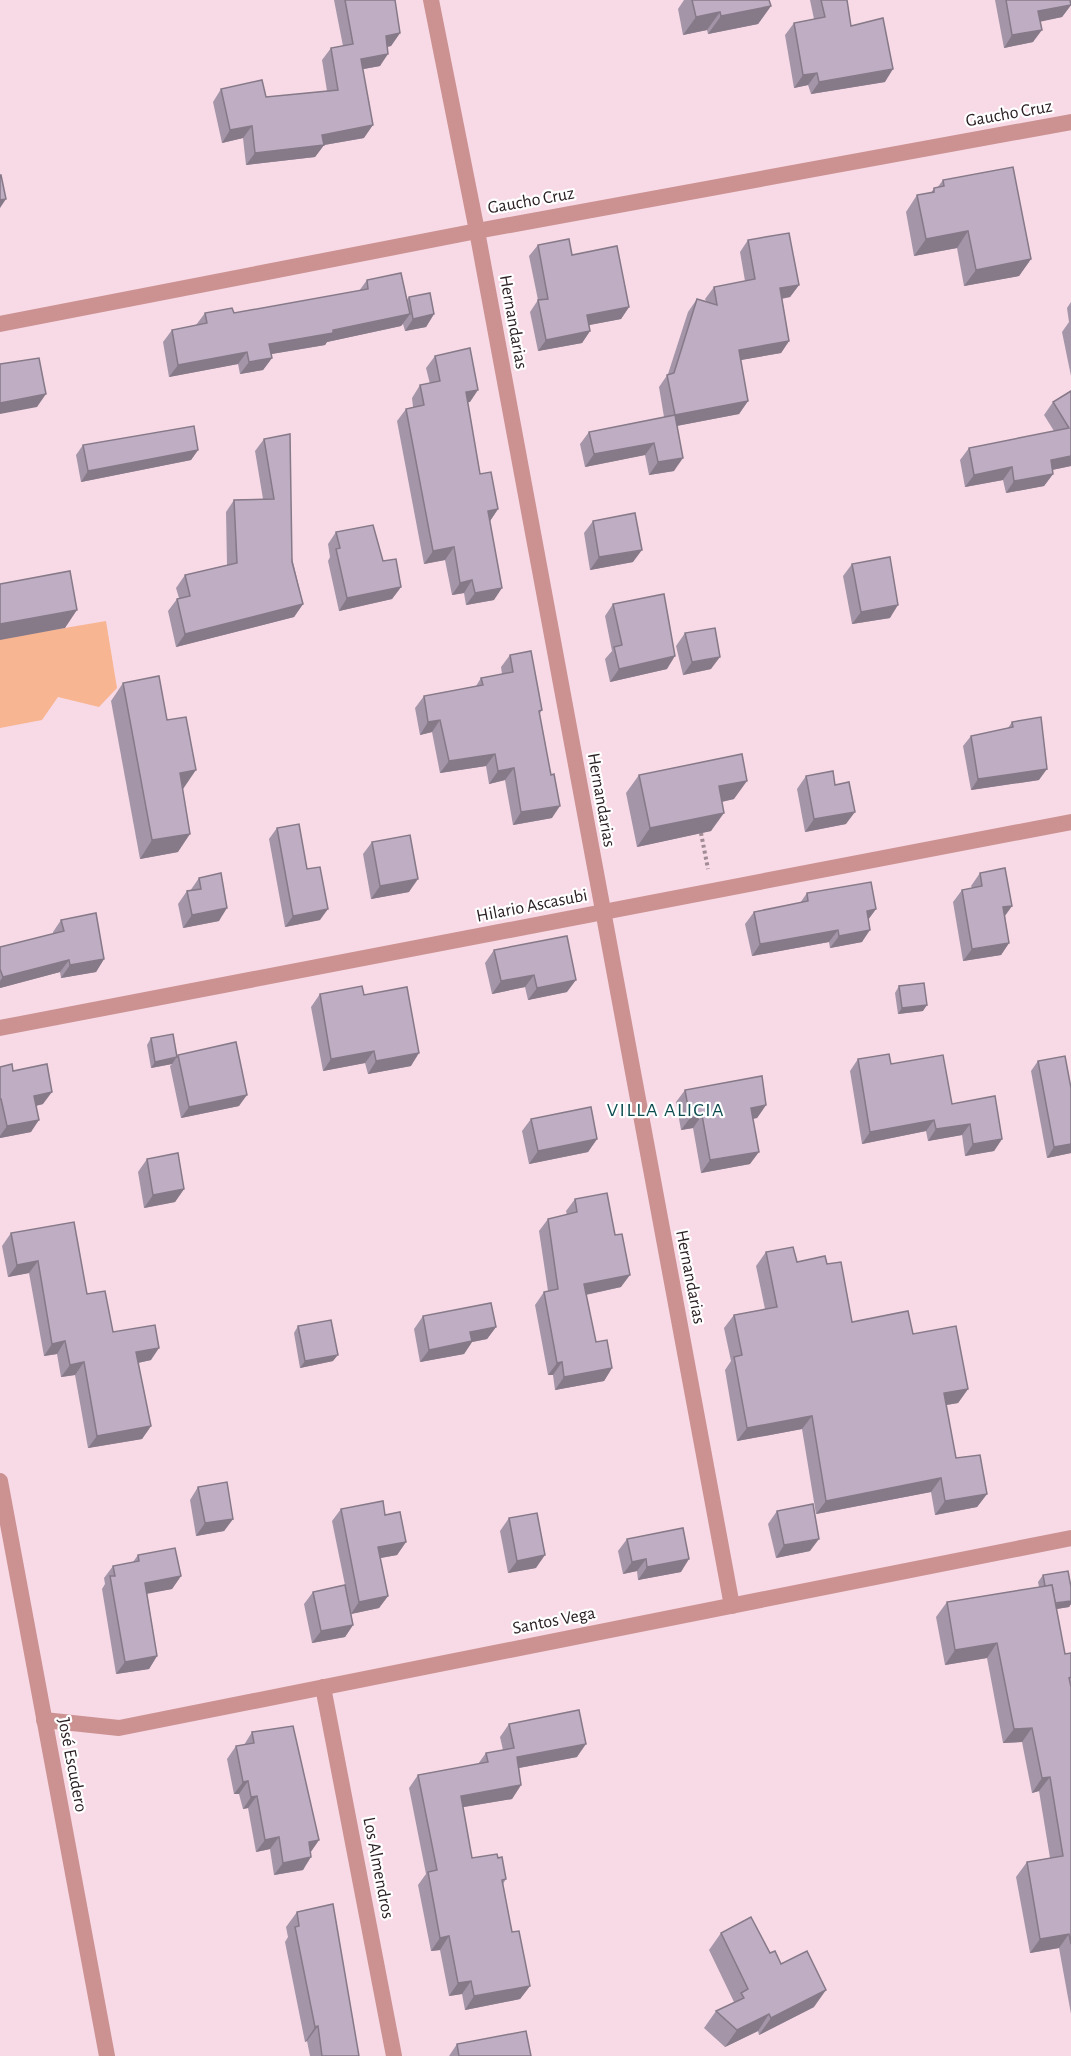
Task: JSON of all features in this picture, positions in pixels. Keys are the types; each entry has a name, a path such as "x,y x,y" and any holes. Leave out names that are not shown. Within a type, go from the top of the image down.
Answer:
{"street":[{"name":"Hernandarias","path":"431,0 477,231 732,1606"},
{"name":"Gaucho Cruz","path":"0,324 477,231 1071,122"},
{"name":"Hilario Ascasubi","path":"0,1028 1071,822"},
{"name":"José Escudero","path":"0,1481 107,2056"},
{"name":"Santos Vega","path":"44,1720 119,1728 1071,1538"},
{"name":"Los Almendros","path":"323,1687 394,2056"}],"path":[{"path":"701,834 713,891"}],"shaded area":[{"path":"106,621 117,688 99,707 58,697 42,720 0,728 0,639"}],"building":[{"path":"345,0 395,0 400,33 386,36 388,54 361,59 373,125 322,135 324,145 255,153 252,126 230,130 221,89 262,80 266,97 338,90 331,48 353,44"},
{"path":"692,0 769,0 771,6 721,16 720,12 696,17"},
{"path":"821,0 847,0 851,26 883,18 893,69 819,82 817,73 803,75 794,23 825,17"},
{"path":"1006,0 1070,0 1071,5 1038,11 1042,30 1012,35"},
{"path":"1013,167 1031,259 976,270 968,231 926,239 917,195 934,192 934,188 944,186 943,180"},
{"path":"0,175 6,199 0,200"},
{"path":"789,233 799,285 780,288 789,341 739,350 748,401 675,415 667,375 674,373 697,299 717,305 714,287 755,279 748,240"},
{"path":"569,239 572,255 617,246 629,307 587,315 590,331 546,340 538,300 548,299 538,245"},
{"path":"401,273 410,314 333,330 333,333 269,344 272,358 249,362 247,352 178,365 172,330 207,323 205,313 232,308 234,313 368,289 367,280"},
{"path":"430,293 434,314 413,319 409,297"},
{"path":"470,348 478,390 466,392 480,474 491,472 498,509 488,511 502,588 475,593 472,580 460,583 454,547 433,551 406,409 424,405 420,385 440,381 435,356"},
{"path":"39,358 46,394 0,403 0,364"},
{"path":"1071,391 1071,456 1051,460 1053,474 1014,481 1012,467 974,475 969,448 1069,428 1053,402"},
{"path":"675,415 683,458 658,462 654,443 594,454 589,432"},
{"path":"194,426 198,450 88,471 83,445"},
{"path":"290,434 292,562 303,604 185,634 177,599 190,596 185,575 237,563 234,500 274,499 264,439"},
{"path":"635,513 642,550 599,557 593,521"},
{"path":"373,525 383,561 396,559 401,587 347,598 336,549 340,548 336,532"},
{"path":"890,557 898,605 861,612 852,564"},
{"path":"70,571 77,610 0,624 0,584"},
{"path":"664,594 675,656 619,669 614,647 622,645 613,604"},
{"path":"715,628 720,657 692,662 685,633"},
{"path":"531,651 542,710 539,711 551,775 554,774 560,806 521,812 514,768 498,771 495,754 449,761 440,720 428,722 424,696 483,685 481,678 513,672 510,655"},
{"path":"159,676 167,720 186,717 196,770 180,773 190,834 152,840 123,683"},
{"path":"1041,717 1047,769 978,779 971,736 1013,727 1012,722"},
{"path":"742,754 747,781 719,786 724,813 650,828 639,775"},
{"path":"833,771 835,785 849,782 855,812 814,819 806,776"},
{"path":"299,824 307,869 320,867 328,909 293,916 277,828"},
{"path":"410,835 418,879 380,886 372,842"},
{"path":"1005,868 1012,906 1003,907 1009,943 972,949 962,890 982,886 980,873"},
{"path":"221,873 227,908 192,915 187,891 201,889 199,878"},
{"path":"871,882 876,909 867,911 870,930 839,936 838,930 760,944 754,912 808,901 807,893"},
{"path":"96,913 104,959 70,965 69,960 3,977 0,969 0,947 64,931 61,920"},
{"path":"567,936 576,980 537,988 534,975 501,981 494,950"},
{"path":"924,983 927,1005 902,1008 899,986"},
{"path":"362,986 364,995 407,987 419,1053 376,1061 374,1051 331,1059 320,994"},
{"path":"173,1034 177,1057 155,1062 151,1038"},
{"path":"236,1042 247,1095 189,1107 178,1055"},
{"path":"889,1054 891,1064 943,1055 952,1104 995,1096 1002,1139 973,1144 970,1124 936,1129 934,1120 870,1132 858,1059"},
{"path":"1065,1056 1071,1088 1071,1144 1054,1147 1038,1061"},
{"path":"12,1064 13,1071 47,1064 52,1092 34,1096 39,1120 7,1126 0,1099 0,1067"},
{"path":"762,1076 766,1105 751,1108 759,1152 710,1160 702,1115 690,1118 685,1090"},
{"path":"591,1107 597,1139 538,1151 531,1119"},
{"path":"178,1153 184,1189 153,1195 147,1159"},
{"path":"607,1193 615,1235 622,1234 630,1275 584,1284 596,1342 607,1340 612,1368 564,1377 562,1362 557,1363 544,1292 558,1289 548,1219 577,1212 575,1199"},
{"path":"74,1222 87,1294 105,1291 113,1332 155,1325 159,1348 136,1352 151,1426 97,1436 84,1362 70,1365 65,1341 52,1344 38,1261 17,1265 11,1233"},
{"path":"793,1247 797,1262 825,1256 827,1264 841,1262 852,1322 908,1311 913,1334 956,1326 968,1389 944,1393 956,1458 980,1455 987,1494 945,1501 941,1478 826,1501 812,1416 747,1428 734,1357 742,1355 734,1315 777,1307 766,1252"},
{"path":"491,1303 496,1327 470,1332 472,1341 429,1350 423,1316"},
{"path":"331,1320 338,1355 305,1361 298,1326"},
{"path":"227,1482 233,1519 205,1523 198,1487"},
{"path":"383,1501 385,1515 400,1512 406,1542 378,1547 388,1596 359,1602 341,1509"},
{"path":"813,1504 819,1539 784,1545 777,1511"},
{"path":"537,1513 545,1555 517,1561 509,1518"},
{"path":"683,1528 689,1559 647,1567 646,1559 632,1562 627,1539"},
{"path":"175,1548 181,1576 145,1583 157,1656 125,1662 110,1576 115,1576 113,1566 139,1561 138,1555"},
{"path":"1068,1571 1071,1601 1055,1603 1052,1585 1045,1586 1043,1575"},
{"path":"345,1585 353,1625 321,1631 313,1592"},
{"path":"1052,1585 1065,1654 1071,1653 1071,1677 1069,1678 1071,1687 1071,1944 1069,1934 1040,1939 1027,1862 1063,1856 1050,1777 1042,1778 1032,1728 1014,1729 997,1643 955,1650 947,1602"},
{"path":"579,1710 586,1744 517,1757 521,1785 461,1796 472,1858 497,1854 498,1858 502,1857 506,1879 502,1880 512,1932 519,1931 530,1986 474,1996 471,1981 458,1983 449,1936 440,1938 428,1872 437,1870 418,1775 488,1762 486,1753 514,1748 509,1724"},
{"path":"293,1726 319,1840 309,1842 311,1857 283,1863 279,1837 265,1840 257,1796 251,1797 248,1781 243,1782 236,1746 254,1743 252,1732"},
{"path":"333,1904 359,2056 322,2056 318,2026 315,2027 295,1927 299,1926 297,1912"},
{"path":"751,1917 770,1953 775,1951 781,1964 807,1951 826,1990 771,2018 769,2014 737,2030 716,2011 744,1998 741,1993 748,1989 721,1933"},
{"path":"526,2031 531,2056 459,2056 457,2044"}],"district":[{"name":"VILLA ALICIA","path":"666,1110"}]}
